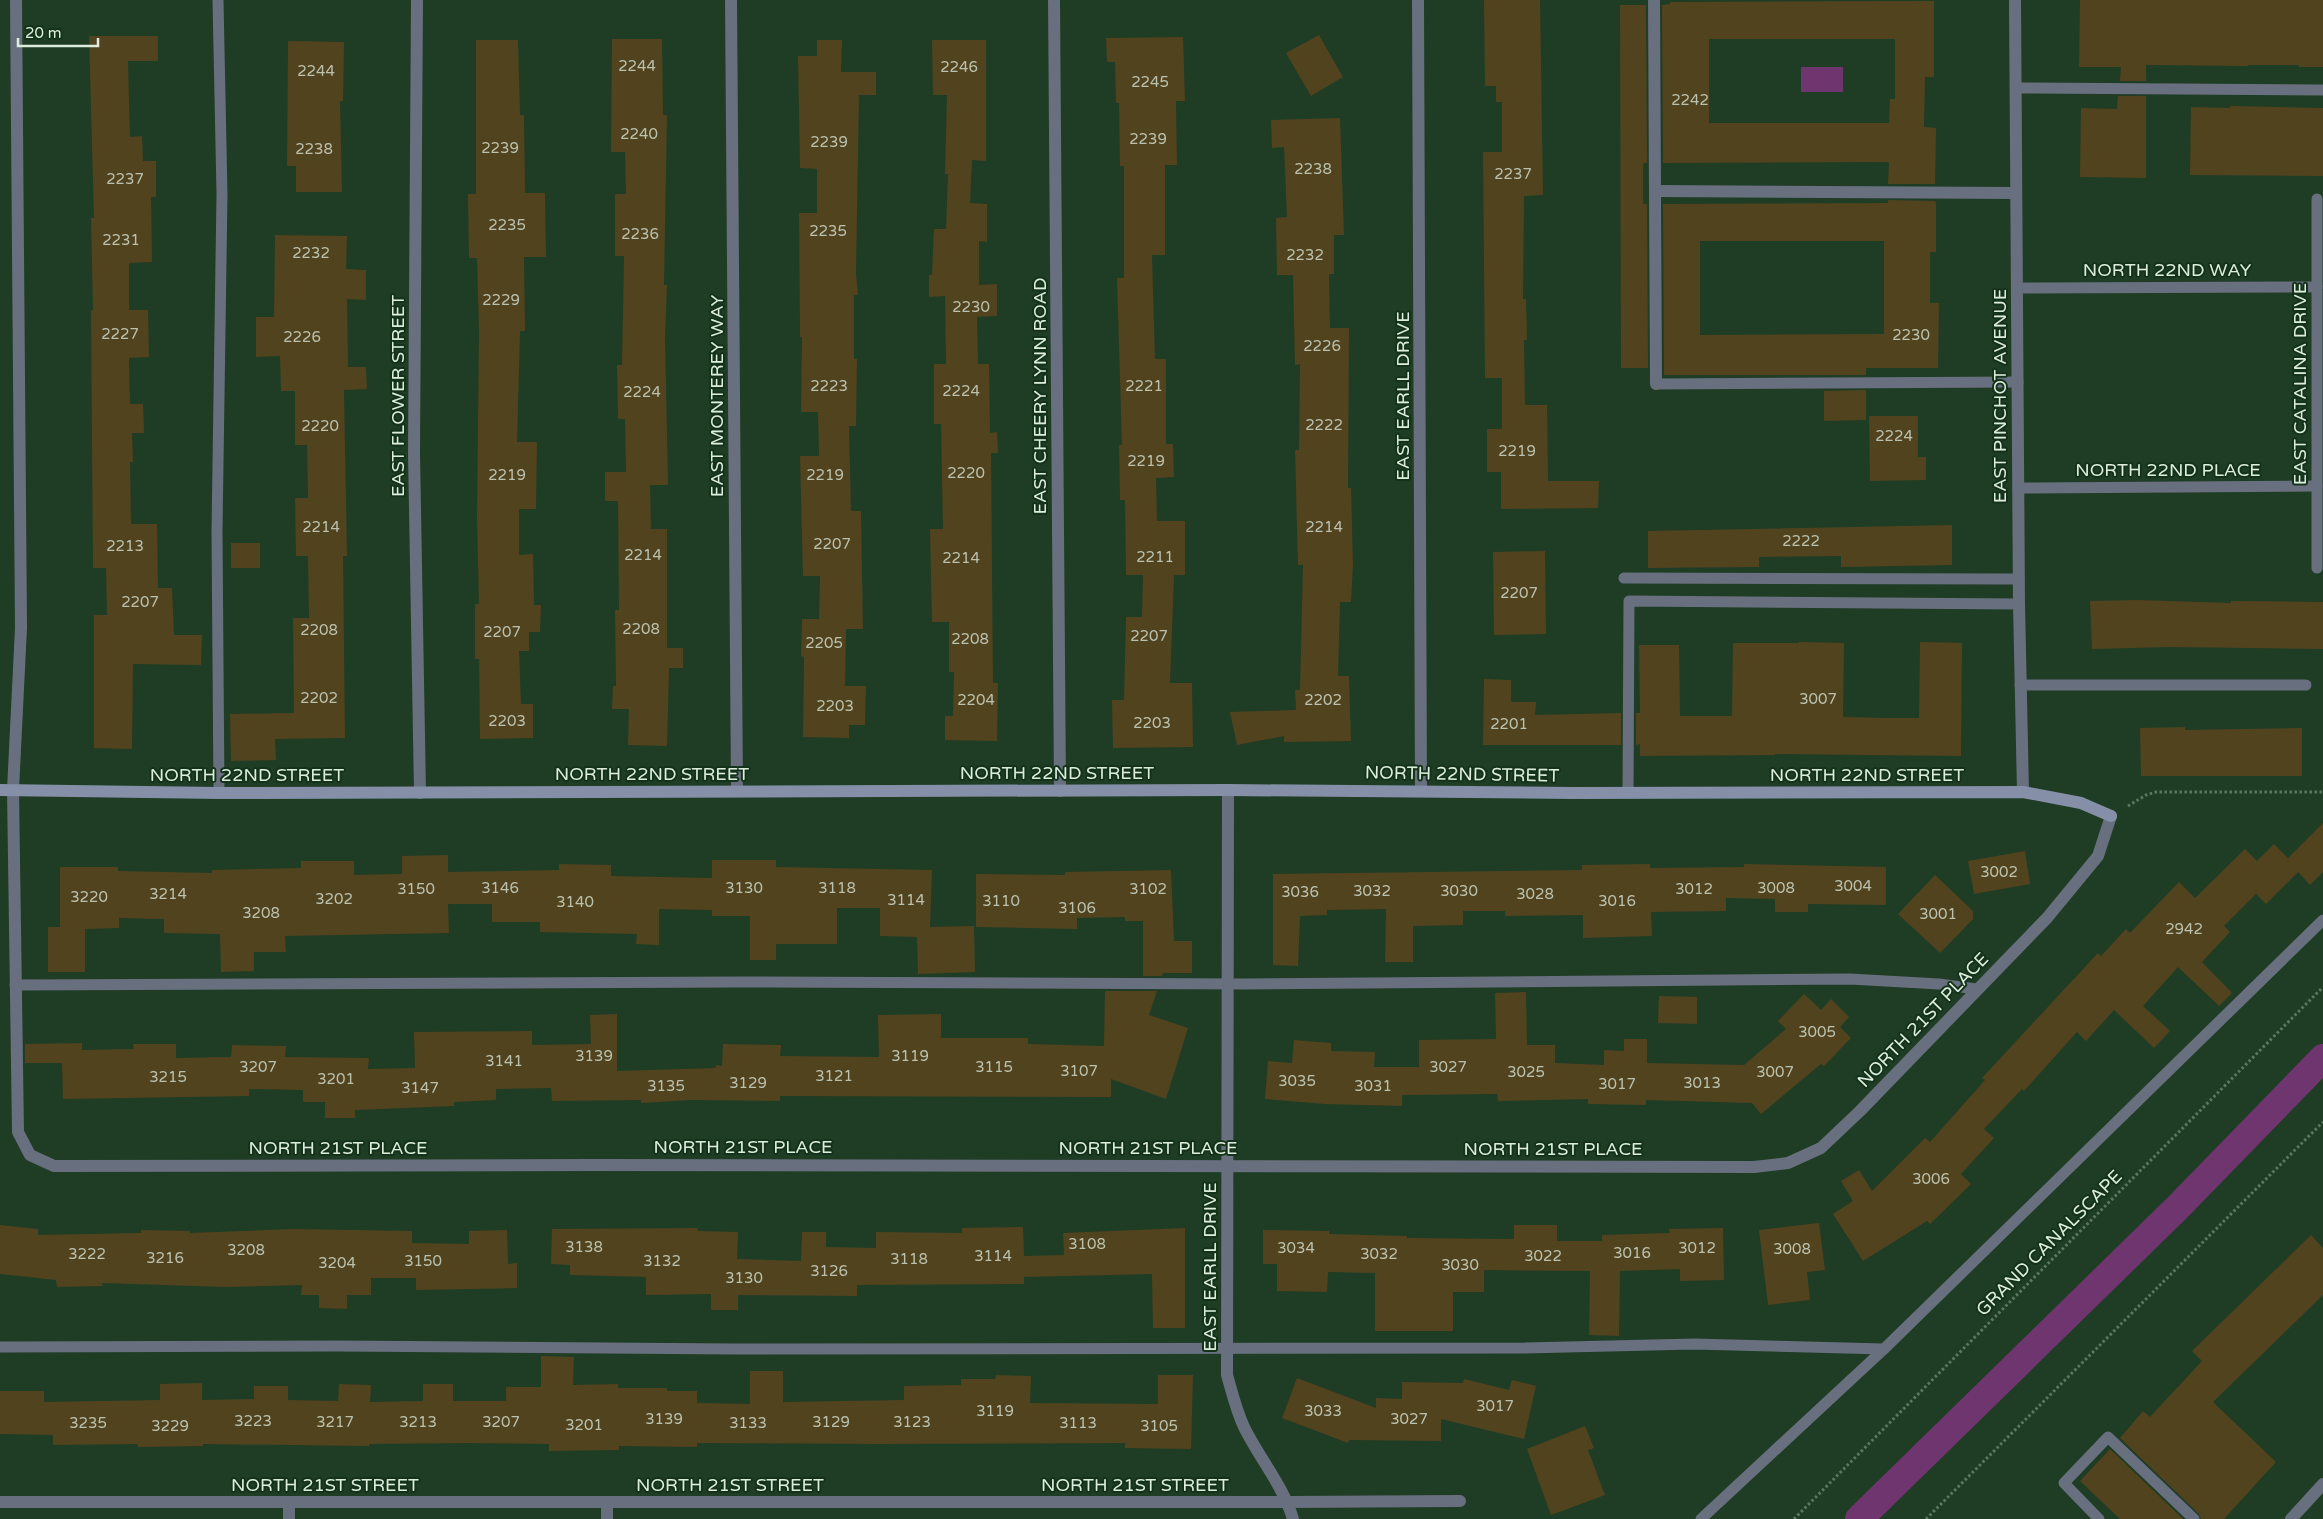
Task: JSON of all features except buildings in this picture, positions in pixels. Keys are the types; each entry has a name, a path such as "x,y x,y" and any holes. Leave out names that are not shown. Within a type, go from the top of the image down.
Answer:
{"street":[{"path":"15,985 6,790 21,628 16,0"},
{"name":"EAST FLOWER STREET","path":"417,0 414,452 420,793"},
{"name":"EAST MONTEREY WAY","path":"731,0 737,791"},
{"name":"EAST CHEERY LYNN ROAD","path":"1054,0 1060,791"},
{"name":"EAST EARLL DRIVE","path":"1418,0 1421,791"},
{"path":"1654,0 1656,384"},
{"name":"EAST PINCHOT AVENUE","path":"2015,0 2019,604 2023,792"},
{"path":"1655,191 2016,194"},
{"name":"NORTH 22ND STREET","path":"6,790 219,793 1228,790 1628,793 2023,792 2081,803 2111,816"},
{"name":"EAST EARLL DRIVE","path":"1228,790 1226,1348 1228,1375 1235,1407 1244,1428 1288,1502 1293,1519"},
{"name":"NORTH 21ST PLACE","path":"15,985 18,1132 30,1155 54,1166 1228,1165 1754,1167 1788,1163 1821,1148 1860,1111 1976,989 2047,918 2098,856 2111,816"},
{"path":"2291,1519 2323,1484"},
{"name":"NORTH 21ST STREET","path":"0,1502 1460,1501"},
{"path":"607,1502 607,1519"},
{"path":"289,1503 289,1519"}],"lane":[{"path":"218,0 222,194 216,532 219,793"},
{"path":"2016,88 2323,90"},
{"name":"EAST CATALINA DRIVE","path":"2316,199 2318,568"},
{"name":"NORTH 22ND WAY","path":"2017,288 2316,287"},
{"path":"1656,384 2018,382"},
{"name":"NORTH 22ND PLACE","path":"2018,488 2318,486"},
{"path":"1624,578 2019,579"},
{"path":"1628,793 1629,601 2019,604"},
{"path":"2020,685 2306,685"},
{"path":"1701,1519 1884,1350 2323,920"},
{"path":"15,985 739,982 1228,984 1850,979 1939,984 1976,989"},
{"path":"0,1347 346,1346 736,1350 1525,1348 1694,1344 1884,1350"},
{"path":"2099,1519 2064,1483 2108,1437 2194,1519"}],"path":[{"path":"2111,816 2146,795 2156,792 2323,792"},
{"name":"GRAND CANALSCAPE","path":"1794,1519 2323,987"},
{"path":"1926,1519 2323,1122"}],"shaded area":[{"path":"1801,67 1843,67 1843,92 1801,92"}],"waterway":[{"path":"1859,1519 2179,1206 2323,1058"}]}
